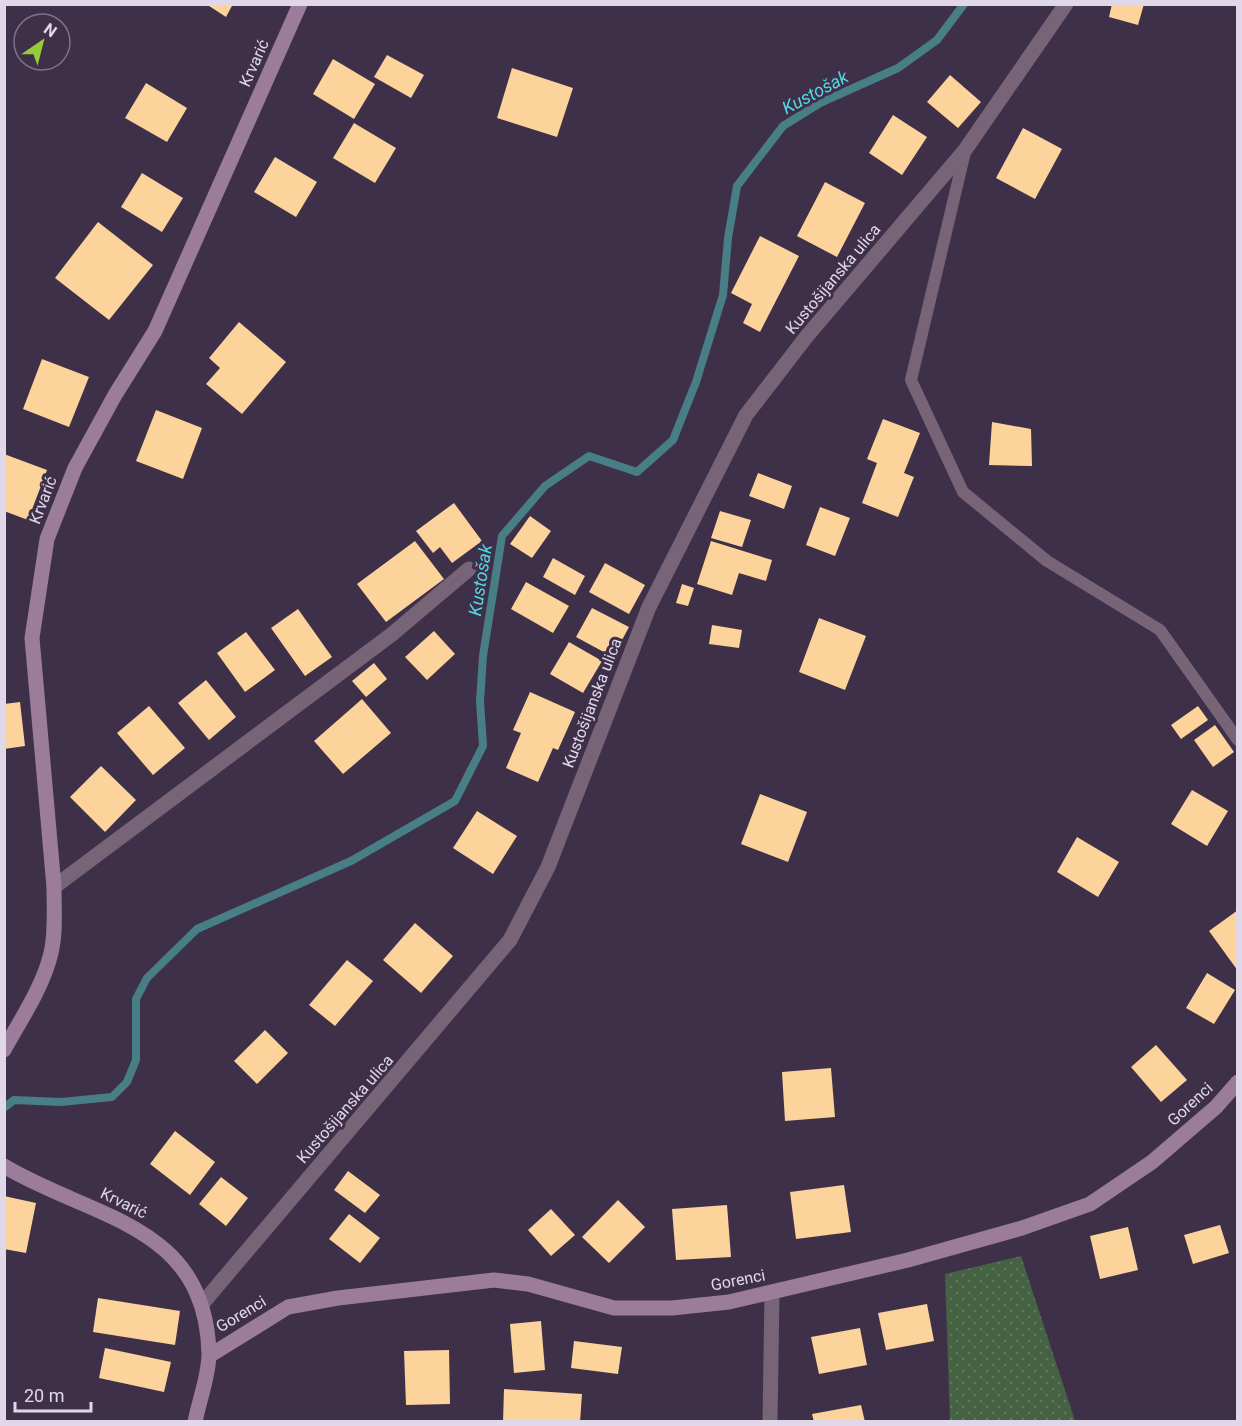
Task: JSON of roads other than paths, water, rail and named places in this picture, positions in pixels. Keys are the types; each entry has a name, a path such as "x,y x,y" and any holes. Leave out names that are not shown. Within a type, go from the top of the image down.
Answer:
{"street":[{"name":"Krvarić","path":"4,1050 38,987 51,952 54,887 32,638 47,539 75,468 115,395 155,331 300,4"},
{"name":"Kustošijanska ulica","path":"202,1304 510,940 548,867 649,607 746,415 807,336 965,150 1066,4"},
{"path":"54,887 391,635 469,569"},
{"name":"Gorenci","path":"209,1356 288,1307 338,1298 494,1280 528,1284 614,1308 640,1309 729,1302 982,1240 1090,1204 1123,1184 1216,1107 1238,1082"},
{"name":"Krvarić","path":"4,1166 122,1220 153,1238 175,1260 202,1304"},
{"path":"770,1422 772,1292"},
{"path":"195,1422 209,1356 202,1304"}],"lane":[{"path":"965,150 911,380 963,492 1047,561 1160,630 1238,740"}],"waterway":[{"name":"Kustošak","path":"5,1107 14,1100 61,1102 112,1097 127,1082 136,1060 136,999 147,978 197,929 351,861 455,801 483,746 480,701 483,656 502,536 545,486 589,456 637,472 673,440 696,382 723,295 728,238 737,186 783,126 820,103 898,68 937,40 964,4"}]}
